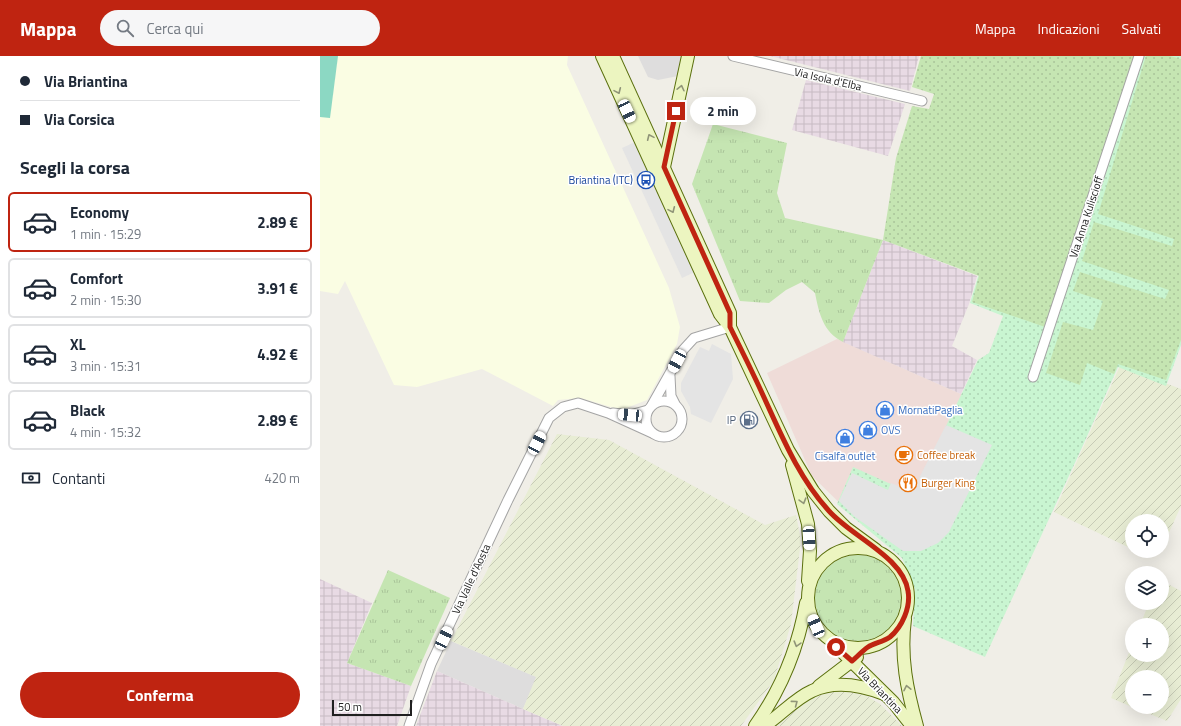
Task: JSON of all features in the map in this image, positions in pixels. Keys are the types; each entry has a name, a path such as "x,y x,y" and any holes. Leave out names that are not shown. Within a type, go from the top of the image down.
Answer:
{"main road":[{"path":"602,56 720,314 730,327 788,450 813,491 829,511 846,528 876,550 887,556 903,575 908,591 905,617 890,636 875,645 858,648 844,647 828,639 816,626 808,608 810,551 808,524 788,450"},
{"path":"613,56 730,313 730,327"},
{"path":"664,167 688,56"},
{"path":"755,726 770,705 782,682 795,651 801,631 808,591 816,569 829,556 840,550 858,547 876,550"},
{"name":"Via Briantina","path":"905,617 902,641 903,668 906,688 917,726"},
{"name":"Via Briantina","path":"828,639 884,694 912,726"},
{"path":"764,726 869,647"},
{"path":"811,691 831,685 846,684 860,686 884,694"}],"street":[{"name":"Via Isola d'Elba","path":"733,56 922,101"},
{"name":"Via Anna Kuliscioff","path":"1033,377 1140,56"},
{"path":"652,433 646,422 650,408 683,350 694,338 730,327"},
{"path":"608,413 652,433 663,437 669,437 678,430 682,419 679,409 675,404 670,387 671,373"},
{"path":"608,413 630,415 650,408 663,401 675,404"},
{"name":"Via Valle d'Aosta","path":"409,726 431,664 508,500 549,418 563,407 578,403 608,413"}],"shaded area":[{"path":"320,56 568,56 567,65 669,288 680,327 677,344 647,400 621,410 581,398 558,400 553,406 482,369 417,387 394,385 345,281 338,294 320,291"},
{"path":"638,56 683,56 678,76 658,80 648,77"},
{"path":"770,56 919,56 910,91"},
{"path":"806,80 905,104 888,156 792,130"},
{"path":"637,141 697,271 682,278 622,148"},
{"path":"883,240 977,276 969,304 952,346 977,360 961,394 843,342"},
{"path":"837,339 961,394 988,425 949,532 854,517 812,476 767,373"},
{"path":"712,344 731,354 733,379 711,423 691,414 690,407 681,391 681,383 700,347 709,351"},
{"path":"1120,366 1181,389 1181,506 1169,533 1169,514 1125,514 1125,546 1054,512"},
{"path":"946,425 992,445 949,532 938,543 921,551 903,551 855,517 839,501 852,473 888,490 891,483 912,492"},
{"path":"557,434 609,440 765,525 796,515 801,540 791,624 774,680 741,726 563,726 523,709 536,677 451,641"},
{"path":"320,579 372,603 347,663 411,686 397,726 320,726"},
{"path":"1169,585 1181,591 1181,699 1167,721 1150,714 1169,714 1169,670 1125,670 1125,704 1111,698 1125,662 1169,662 1169,618 1143,618 1146,610 1169,610"},
{"path":"451,641 537,677 523,709 437,671"},
{"path":"437,671 523,709 563,726 416,726"},
{"path":"839,690 865,695 880,704 902,726 774,726 814,696"}],"green space":[{"path":"320,56 338,56 330,118 320,117"},
{"path":"921,56 1134,56 1045,327 972,302 979,276 883,240 896,158 912,106 929,109 934,94 912,87"},
{"path":"1026,56 1181,56 1181,345 1166,386 1118,367 985,657 913,626 915,589 902,558 837,504 853,467 913,494 978,360 989,353 1003,316 970,303 1018,146"},
{"path":"1146,56 1170,56 1181,59 1181,340 1166,380 1118,364 1114,374 1087,363 1080,385 1046,373 1063,322 1093,330 1103,301 1073,291 1080,272 1165,299 1169,290 1082,261 1094,222 1172,246 1174,239 1098,214"},
{"path":"713,124 787,143 777,193 785,218 883,240 843,342 836,338 826,327 820,315 815,293 802,282 786,290 769,303 740,301 692,184"},
{"path":"858,555 874,558 882,562 894,574 898,582 901,598 898,614 894,622 882,634 874,638 858,641 842,638 834,634 822,622 818,614 815,598 818,582 822,574 834,562 842,558"},
{"path":"388,570 450,598 411,686 347,663"}],"place":[{"name":"Briantina (ITC)","path":"646,180"},
{"name":"MornatiPaglia","path":"885,410"},
{"name":"IP","path":"749,420"},
{"name":"OVS","path":"868,430"},
{"name":"Cisalfa outlet","path":"845,438"},
{"name":"Coffee break","path":"904,455"},
{"name":"Burger King","path":"908,483"}],"route":[{"path":"676,111 664,167 730,313 730,327 788,450 813,491 829,511 846,528 876,550 887,556 894,563 903,575 908,591 905,617 890,636 869,647 852,661 836,647"}]}
